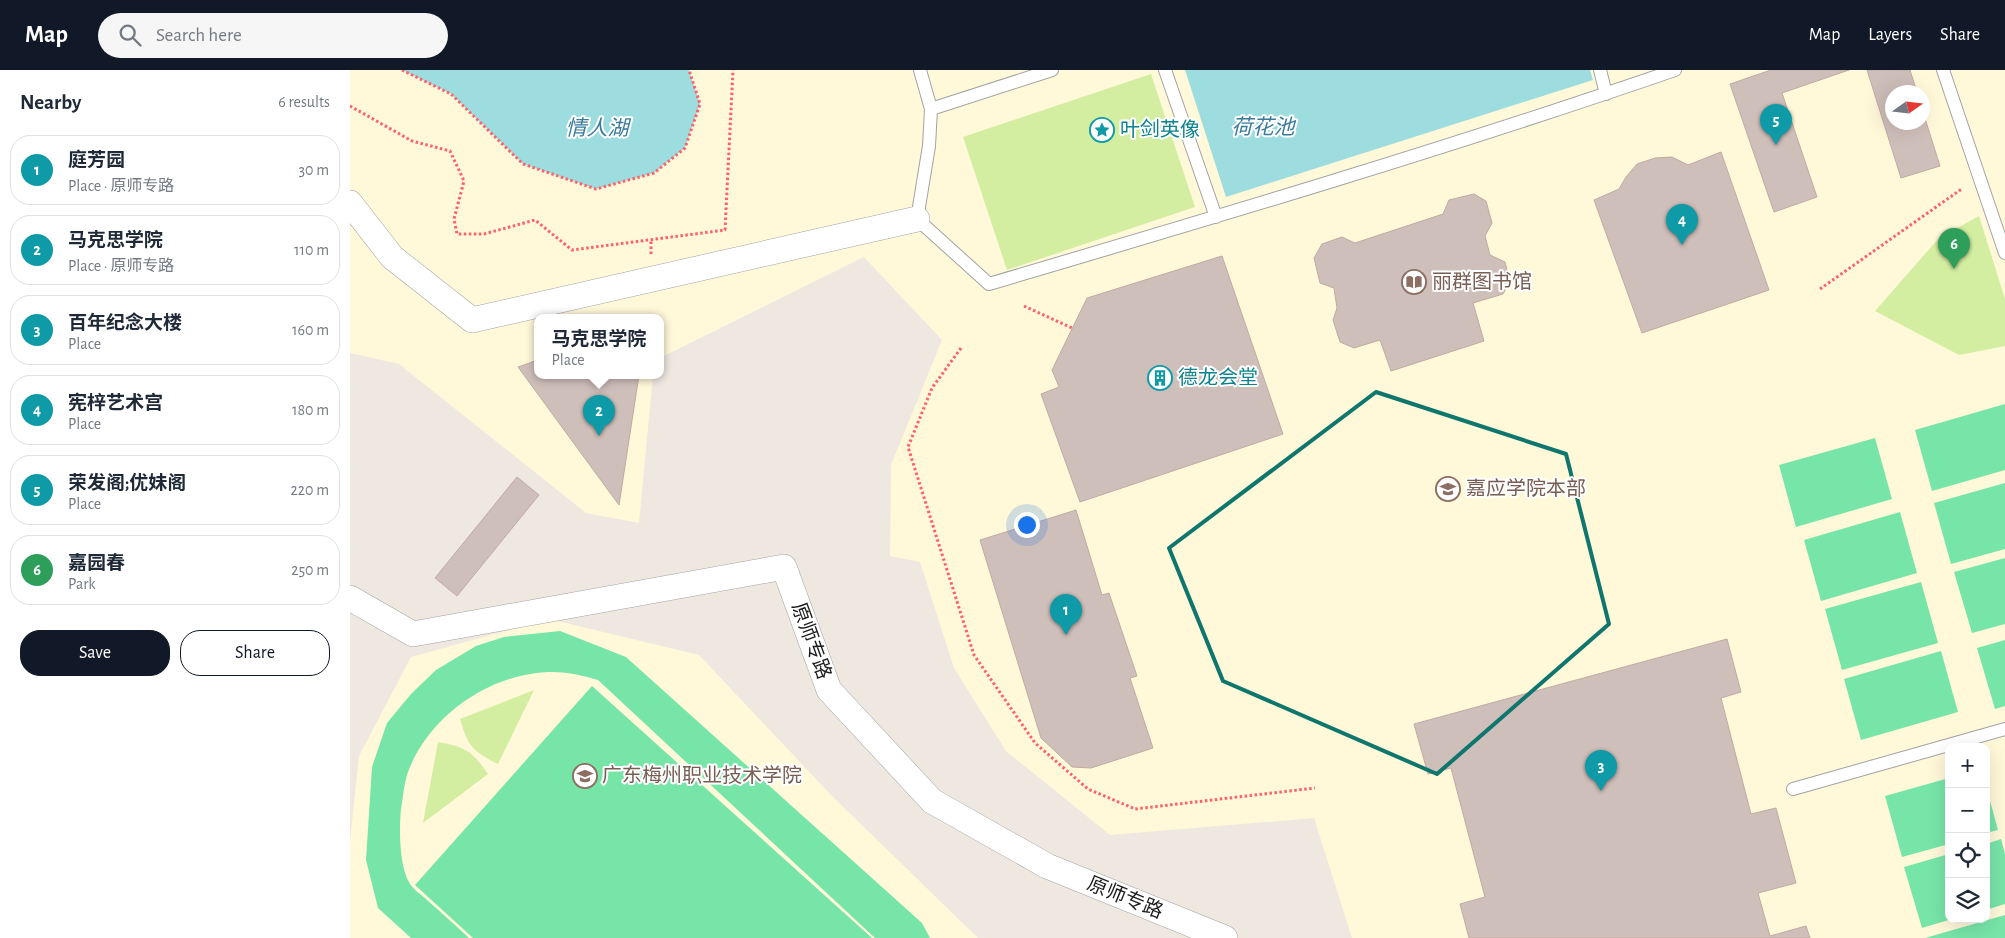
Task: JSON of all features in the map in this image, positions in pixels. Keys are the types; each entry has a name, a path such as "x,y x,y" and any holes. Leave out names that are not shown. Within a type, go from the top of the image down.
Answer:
{"street":[{"path":"350,203 392,257 472,320 917,219"},
{"name":"原师专路","path":"350,598 413,634 784,568 829,690 932,801 1047,866 1225,938"}],"lane":[{"path":"920,70 931,109 929,146 917,219 989,284 1216,218 1606,94 1675,70"},
{"path":"931,109 1052,70"},
{"path":"1165,70 1216,218"},
{"path":"1600,70 1606,94"},
{"path":"1943,70 2005,253"},
{"path":"1793,789 2005,729"}],"path":[{"path":"402,70 451,94 523,164 596,189 654,173 686,148 700,104 689,70"},
{"path":"350,106 412,141 450,151 464,181 454,219 457,234 484,234 535,220 572,250 724,230 733,70"},
{"path":"1820,289 1980,176"},
{"path":"1024,306 1072,328"},
{"path":"961,348 932,388 908,447 974,655 1035,743 1088,789 1135,809 1314,788"}],"highlighted area":[{"path":"1376,392 1566,454 1609,624 1437,774 1223,681 1169,548"}],"shaded area":[{"name":"嘉应学院本部","path":"350,70 2005,70 2005,938 1352,938 1314,818 1110,835 1006,751 954,668 920,562 890,556 891,465 942,340 864,257 664,356 664,314 534,314 534,379 653,379 639,523 586,513 399,364 350,353"},
{"name":"广东梅州职业技术学院","path":"549,619 699,655 832,796 978,938 350,938 350,841 359,756 411,657"}],"green space":[{"path":"1151,74 1195,207 1007,270 963,137"},
{"path":"1979,216 2005,299 2005,346 1959,355 1875,311 1939,238"},
{"path":"2005,404 2005,470 1932,491 1915,430"},
{"path":"1875,438 1892,499 1796,527 1779,465"},
{"path":"2005,483 2005,549 1951,564 1934,503"},
{"path":"1900,512 1917,573 1821,601 1804,540"},
{"path":"2005,558 2005,624 1972,633 1954,572"},
{"path":"1921,582 1938,643 1842,670 1825,609"},
{"path":"560,631 626,657 922,923 930,938 875,938 598,680 571,673 553,672 530,674 508,680 486,689 465,701 447,715 431,732 418,751 408,772 401,809 400,837 406,877 414,888 469,938 411,938 378,908 366,860 372,767 387,723 411,694 436,670 476,646 504,637"},
{"path":"2005,640 2005,706 1995,709 1977,648"},
{"path":"1941,651 1958,712 1861,740 1844,679"},
{"path":"592,686 872,938 473,938 415,885"},
{"path":"534,690 498,764 472,747 460,719"},
{"path":"438,742 467,751 473,755 488,774 423,823"},
{"path":"1945,779 1945,845 1902,857 1885,796"},
{"path":"1990,801 1998,830 1990,832"},
{"path":"2001,839 2005,854 2005,904 1990,909 1990,878 1990,843"},
{"path":"1945,855 1945,921 1922,928 1904,867"},
{"path":"2005,915 2005,938 1925,938 1977,923 1990,923 1990,919"}],"water":[{"name":"情人湖","path":"402,70 689,70 700,104 685,148 654,173 596,189 523,164 451,94"},
{"name":"荷花池","path":"1185,70 1590,70 1593,80 1226,197"}],"building":[{"path":"1771,70 1849,70 1782,93 1817,197 1774,212 1730,84"},
{"path":"1867,70 1910,70 1915,85 1885,85 1885,127"},
{"path":"1886,130 1929,130 1940,166 1901,178"},
{"path":"1721,152 1769,290 1642,333 1594,200 1619,189 1637,164 1655,158 1672,157 1688,165"},
{"name":"丽群图书馆","path":"1474,194 1486,201 1492,223 1485,236 1490,255 1505,262 1510,281 1503,294 1473,303 1484,341 1391,371 1380,340 1354,348 1340,342 1333,320 1337,308 1334,288 1320,283 1314,258 1322,244 1342,237 1355,243 1443,214 1449,200"},
{"name":"德龙会堂","path":"1222,256 1283,434 1080,502 1041,394 1059,387 1052,370 1087,298"},
{"path":"534,361 534,379 638,379 619,505 518,367"},
{"path":"517,477 539,495 457,596 435,578"},
{"path":"1076,510 1102,595 1109,593 1137,676 1130,678 1153,748 1091,768 1072,767 1041,738 980,540"},
{"path":"1727,639 1741,692 1721,698 1751,814 1776,808 1796,883 1758,893 1770,936 1806,926 1810,938 1469,938 1460,904 1485,897 1451,768 1428,774 1414,724"}],"place":[{"name":"叶剑英像","path":"1102,130"},
{"name":"荣发阁;优妹阁","path":"1776,145"},
{"name":"宪梓艺术宫","path":"1682,245"},
{"name":"嘉园春","path":"1954,269"},
{"name":"丽群图书馆","path":"1414,282"},
{"name":"德龙会堂","path":"1160,378"},
{"name":"马克思学院","path":"599,436"},
{"name":"嘉应学院本部","path":"1448,489"},
{"name":"庭芳园","path":"1066,635"},
{"name":"广东梅州职业技术学院","path":"585,776"},
{"name":"百年纪念大楼","path":"1601,791"}]}
